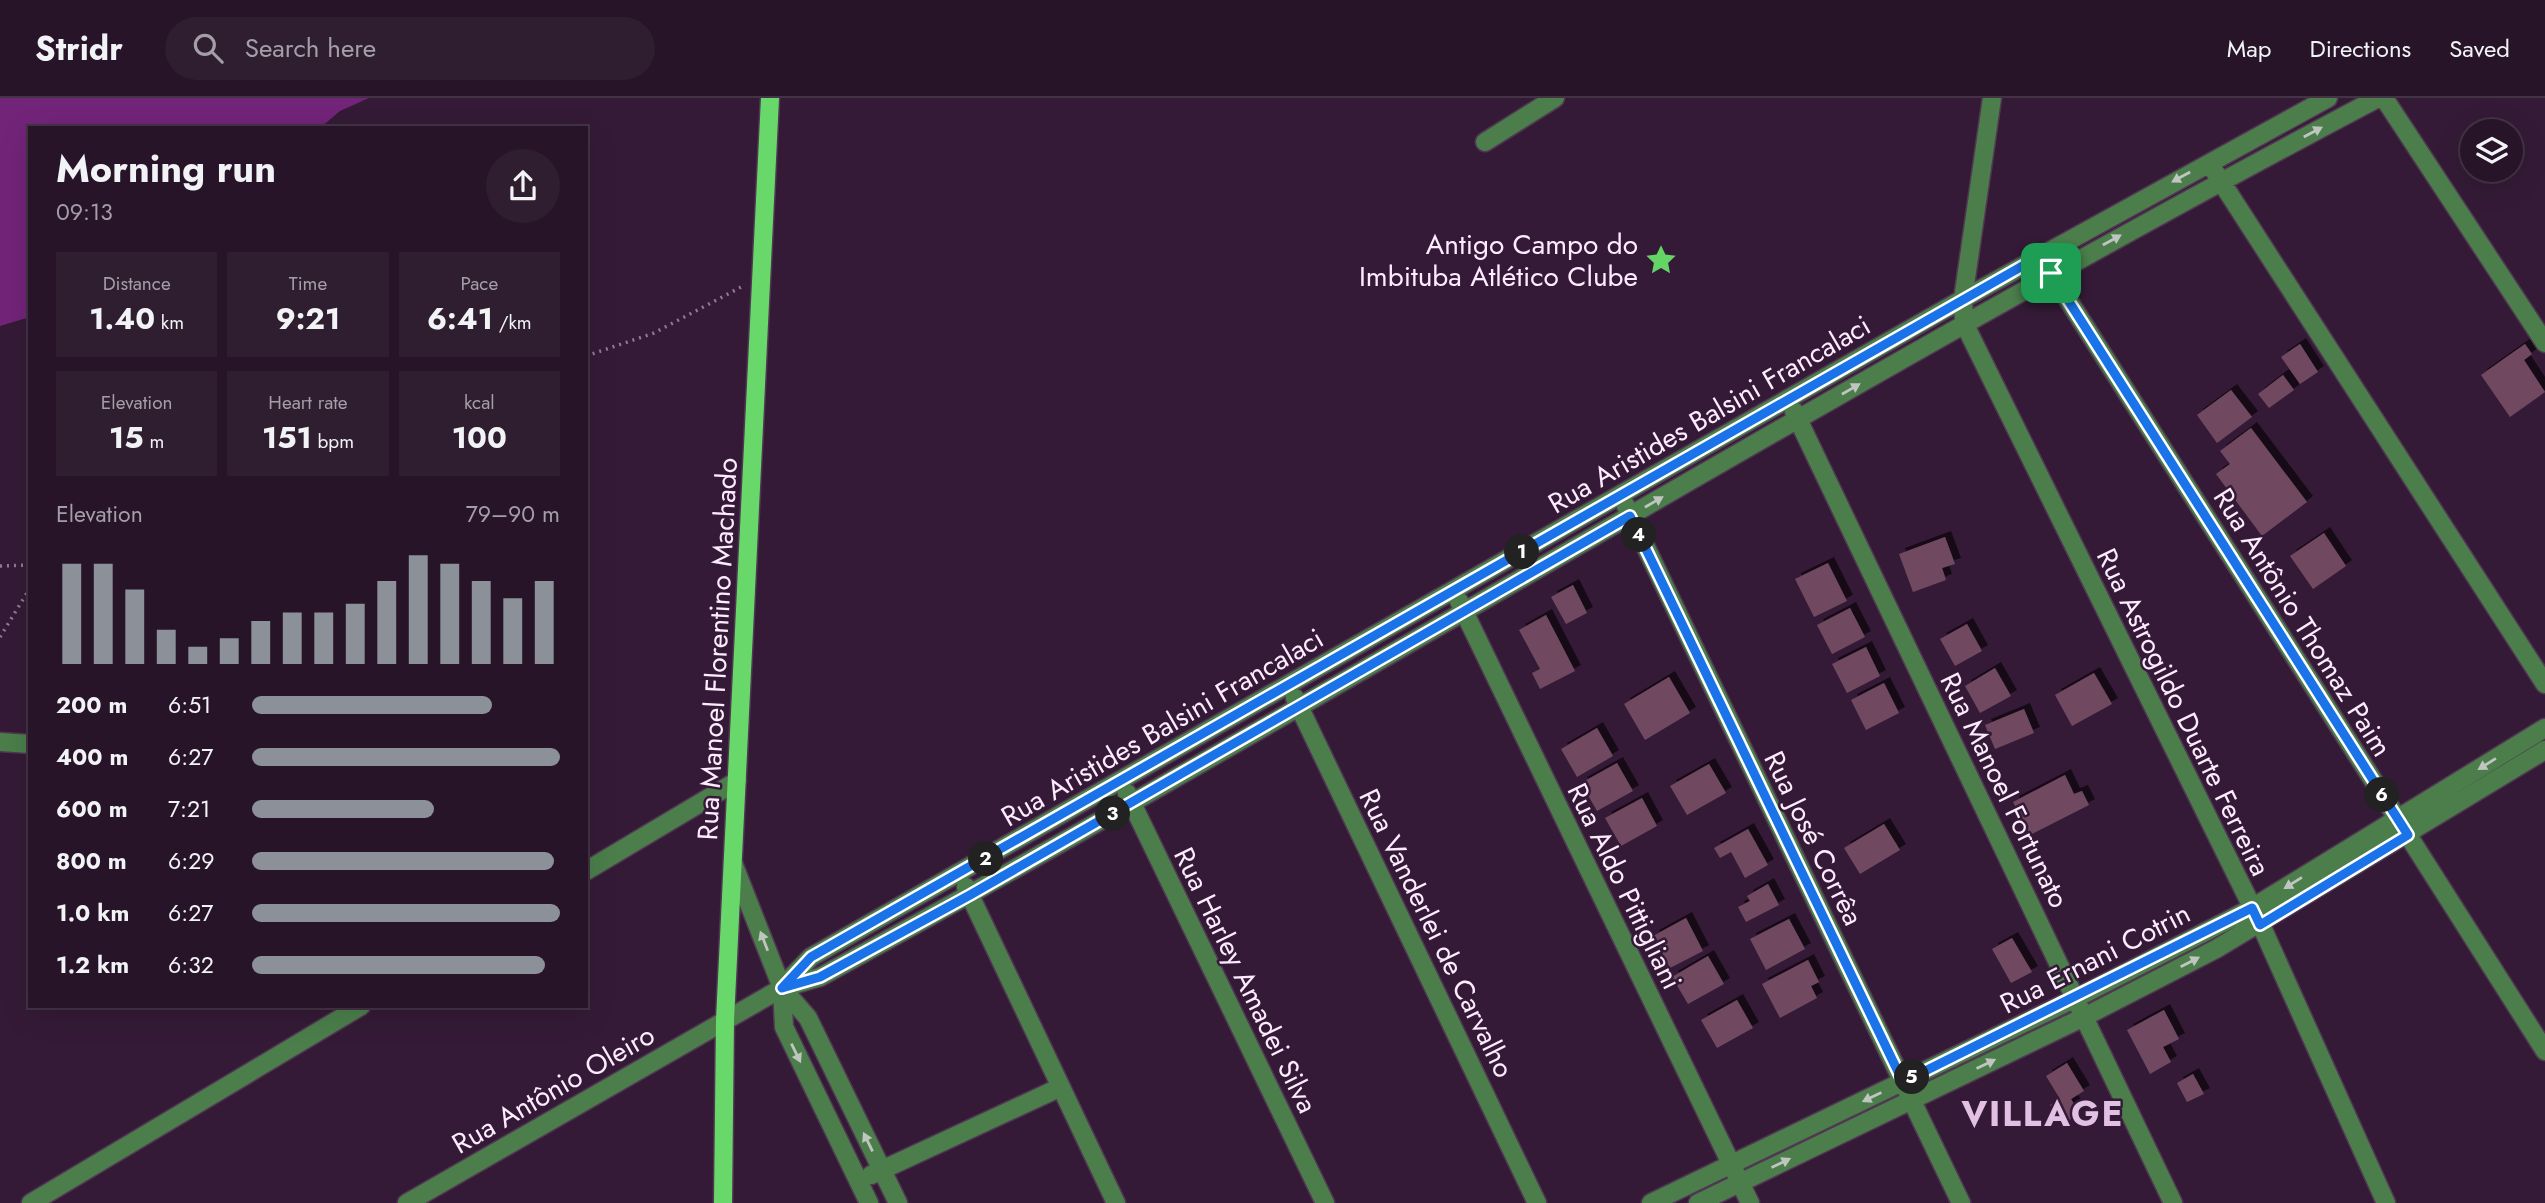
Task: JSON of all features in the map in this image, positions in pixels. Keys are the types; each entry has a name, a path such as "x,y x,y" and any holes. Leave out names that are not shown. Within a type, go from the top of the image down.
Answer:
{"main road":[{"name":"Rua Manoel Florentino Machado","path":"723,1203 726,1020 770,98"}],"street":[{"path":"1485,142 1555,98"},
{"path":"1964,323 1963,299 1992,98"},
{"name":"Rua Aristides Balsini Francalaci","path":"782,988 811,957 1963,299 2328,98"},
{"name":"Rua Aristides Balsini Francalaci","path":"782,988 820,977 970,895 2051,273 2378,98"},
{"path":"2384,98 2545,343"},
{"path":"2208,162 2545,684"},
{"name":"Rua Antônio Thomaz Paim","path":"2040,256 2545,1051"},
{"name":"Rua Astrogildo Duarte Ferreira","path":"1964,323 2252,908 2386,1203"},
{"name":"Rua Manoel Fortunato","path":"1788,399 2173,1203"},
{"name":"Rua José Corrêa","path":"1621,495 1961,1203"},
{"name":"Rua Aldo Pittigliani","path":"1454,591 1750,1203"},
{"name":"Rua Vanderlei de Carvalho","path":"1289,686 1537,1203"},
{"name":"Rua Ernani Cotrin","path":"1651,1203 2076,998 2252,908 2545,728"},
{"path":"0,742 28,744"},
{"name":"Rua Ernani Cotrin","path":"1698,1203 2084,1017 2260,925 2545,750"},
{"name":"Rua Harley Amadei Silva","path":"1121,780 1325,1203"},
{"path":"588,870 737,781"},
{"path":"733,863 782,988 784,1027 869,1203"},
{"path":"960,874 1116,1203"},
{"path":"782,988 808,1018 898,1203"},
{"name":"Rua Antônio Oleiro","path":"407,1203 782,988"},
{"path":"31,1203 358,1008"},
{"path":"859,1181 1061,1087"}],"path":[{"path":"588,355 654,333 761,277"},
{"path":"0,566 28,565"},
{"path":"0,637 28,590"}],"shaded area":[{"path":"0,98 369,98 340,111 322,126 28,126 28,318 0,326"}],"building":[{"path":"2300,344 2318,372 2300,384 2281,357"},
{"path":"2525,344 2532,354 2524,360 2545,392 2510,417 2481,375"},
{"path":"2283,375 2294,390 2269,408 2258,394"},
{"path":"2231,390 2252,417 2217,443 2197,415"},
{"path":"2251,428 2307,502 2262,536 2216,474 2230,464 2220,451"},
{"path":"2324,533 2346,566 2313,589 2290,556"},
{"path":"1945,537 1955,564 1942,568 1946,580 1913,592 1899,554"},
{"path":"1828,563 1847,601 1814,617 1795,579"},
{"path":"1573,585 1587,613 1566,624 1551,597"},
{"path":"1850,608 1865,637 1832,654 1817,625"},
{"path":"1546,615 1575,671 1540,689 1532,673 1540,669 1519,630"},
{"path":"1967,624 1982,651 1955,666 1940,639"},
{"path":"1866,647 1880,676 1847,693 1832,664"},
{"path":"1995,668 2011,696 1980,713 1965,686"},
{"path":"2094,673 2112,704 2072,726 2055,695"},
{"path":"1669,677 1690,713 1645,740 1624,704"},
{"path":"1884,683 1899,713 1866,730 1851,700"},
{"path":"2024,709 2034,733 1995,749 1985,725"},
{"path":"1597,728 1613,756 1577,777 1561,749"},
{"path":"1617,763 1633,791 1597,811 1581,783"},
{"path":"1709,764 1726,793 1687,815 1670,786"},
{"path":"2065,775 2074,794 2082,791 2089,805 2030,835 2013,802"},
{"path":"1642,798 1657,826 1621,846 1605,818"},
{"path":"1884,824 1900,850 1860,874 1844,848"},
{"path":"1748,829 1768,865 1745,878 1731,852 1720,858 1714,848"},
{"path":"1768,884 1779,905 1746,922 1738,907 1750,901 1747,896"},
{"path":"1686,918 1703,951 1670,968 1653,936"},
{"path":"1789,919 1805,949 1766,970 1750,939"},
{"path":"2012,938 2032,972 2011,983 1992,949"},
{"path":"1708,956 1724,984 1688,1004 1672,977"},
{"path":"1808,960 1819,982 1811,986 1817,998 1780,1018 1762,984"},
{"path":"1737,1000 1753,1028 1717,1048 1701,1020"},
{"path":"2164,1010 2179,1039 2163,1047 2171,1062 2150,1074 2127,1030"},
{"path":"2067,1063 2084,1091 2071,1099 2080,1114 2062,1124 2050,1105 2060,1099 2046,1076"},
{"path":"2193,1074 2204,1094 2187,1102 2177,1083"}],"place":[{"name":"Antigo Campo do Imbituba Atlético Clube","path":"1661,260"}],"district":[{"name":"VILLAGE","path":"2043,1114"}],"route":[{"path":"2040,256 2051,273 2408,835 2260,925 2252,908 1903,1082 1630,516 970,895 820,977 782,988 811,957 1963,299 2040,256"}]}
